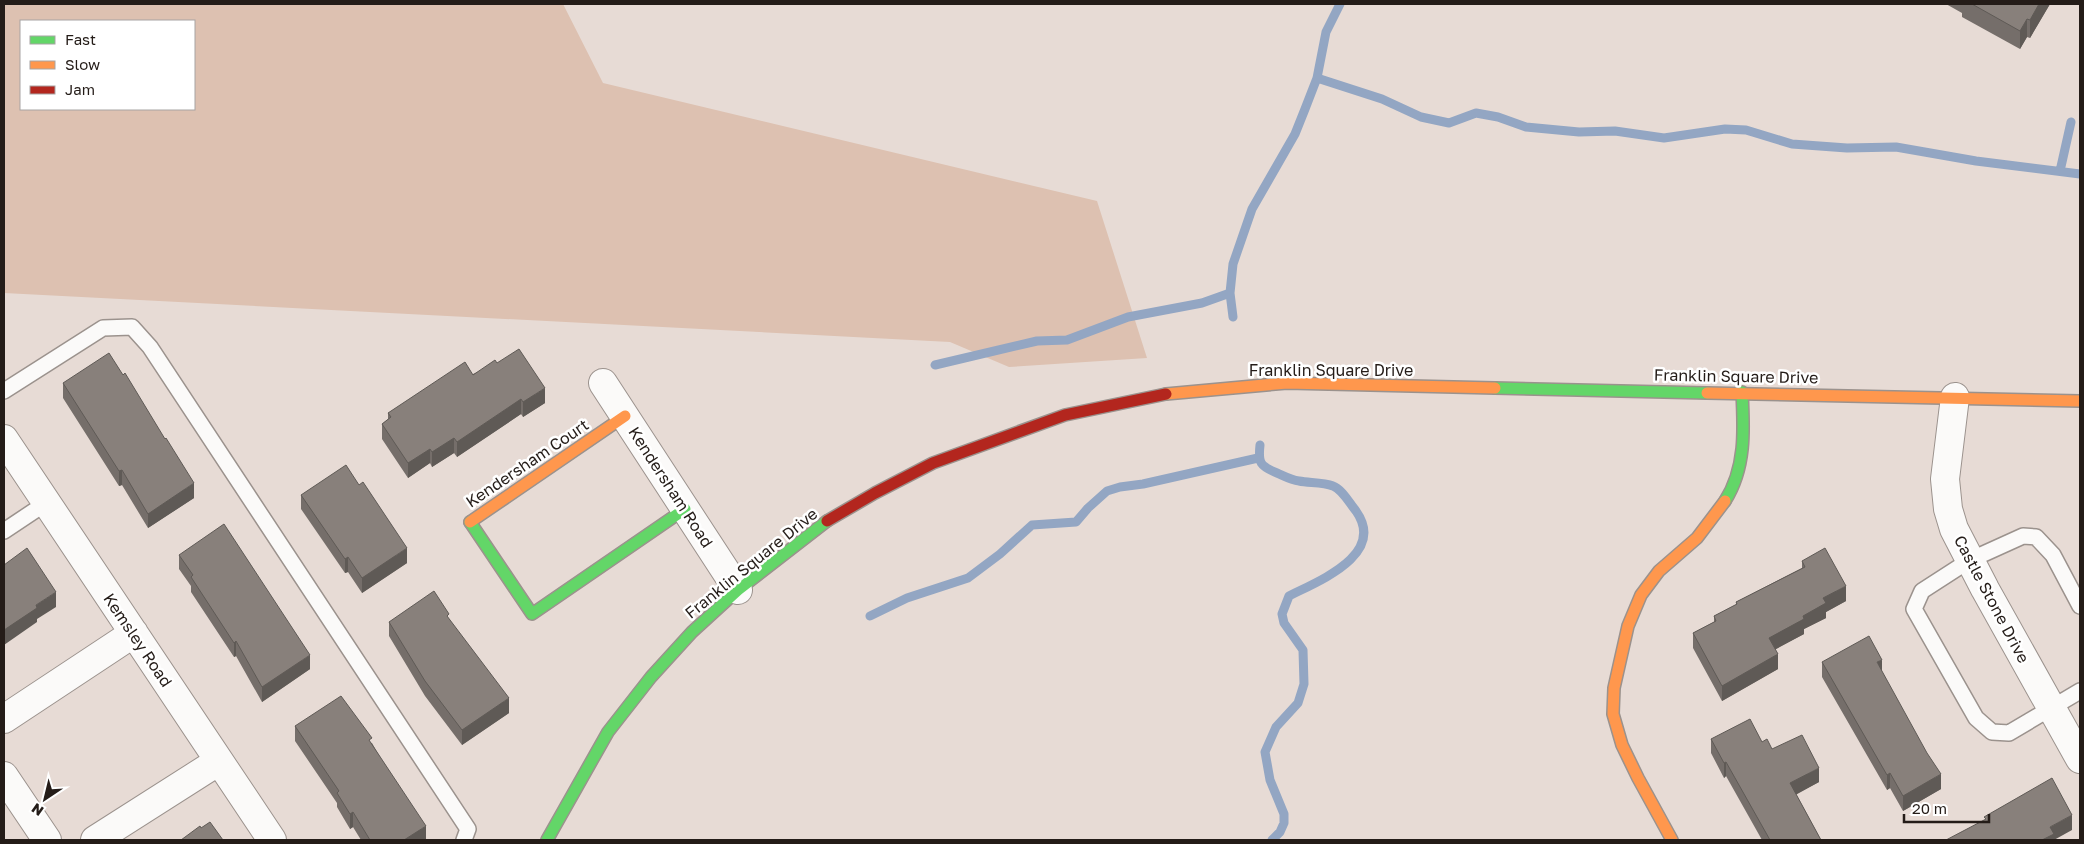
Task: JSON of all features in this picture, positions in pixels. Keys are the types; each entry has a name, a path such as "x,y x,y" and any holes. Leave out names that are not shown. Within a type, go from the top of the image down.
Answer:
{"street":[{"name":"Kendersham Road","path":"603,383 738,590"},
{"name":"Franklin Square Drive","path":"547,840 608,732 651,677 692,632 738,590 819,526 875,493 934,462 1065,414 1173,393 1287,383 2080,401"},
{"path":"1672,840 1620,740 1613,713 1612,697 1632,608 1655,574 1694,541 1721,508 1734,487 1740,467 1745,437 1742,392"},
{"name":"Castle Stone Drive","path":"1955,397 1944,479 1948,509 1954,529 2080,759"},
{"name":"Kendersham Court","path":"625,416 470,521 532,614 685,509"},
{"name":"Kemsley Road","path":"4,439 272,840"},
{"path":"4,719 134,633"},
{"path":"95,840 218,761"},
{"path":"4,776 46,840"}],"lane":[{"path":"4,391 103,328 132,327 150,347 468,829 464,840"},
{"path":"4,531 46,502"},
{"path":"2080,606 2053,555 2036,537 2022,536 1970,560 1922,591 1914,609 1976,718 1992,732 2009,733 2080,691"}],"shaded area":[{"path":"4,4 563,4 603,83 1097,201 1147,358 1009,367 950,342 4,293"}],"building":[{"path":"1972,4 2039,4 2030,20 2027,19 2020,31"},
{"path":"519,349 545,388 523,402 521,399 457,442 454,438 432,452 430,449 408,463 382,424 391,417 388,413 465,362 473,375 495,360 497,363"},
{"path":"109,353 123,375 125,373 194,483 148,514 122,470 119,471 63,383"},
{"path":"346,465 359,485 363,482 407,548 362,578 348,557 345,559 301,495"},
{"path":"224,524 310,655 262,687 236,641 234,643 179,555"},
{"path":"27,548 56,592 36,605 37,608 4,630 4,565"},
{"path":"1825,548 1846,586 1823,598 1826,603 1803,616 1804,619 1769,638 1778,654 1722,686 1693,633 1716,621 1714,616 1737,604 1736,602 1805,567 1802,561"},
{"path":"434,591 449,614 447,616 509,698 462,730 425,681 389,622"},
{"path":"1869,636 1882,660 1877,662 1927,753 1941,774 1903,796 1890,773 1887,775 1822,662"},
{"path":"341,696 372,738 369,740 426,826 404,840 370,840 353,812 350,814 337,793 339,791 295,726"},
{"path":"1750,719 1762,742 1767,739 1772,749 1802,735 1819,768 1790,783 1821,840 1770,840 1726,762 1724,763 1711,739"},
{"path":"2052,778 2072,815 2050,827 2054,834 2042,840 1946,840 1986,819 1984,817"},
{"path":"210,822 223,840 181,840 200,826 201,828"}],"waterway":[{"path":"1233,317 1230,293 1233,264 1252,209 1295,134 1317,78 1326,32 1340,4"},
{"path":"1317,78 1382,99 1421,117 1449,123 1476,113 1498,117 1526,127 1579,132 1615,131 1664,138 1725,129 1746,130 1792,144 1847,148 1896,147 1976,161 2080,174"},
{"path":"2060,171 2071,122"},
{"path":"935,365 1037,341 1067,340 1128,317 1202,303 1230,293"},
{"path":"1260,445 1259,456 1261,463 1271,471 1293,480 1333,486 1343,493 1356,511 1363,527 1363,541 1356,553 1331,574 1289,596 1282,614 1284,623 1303,650 1304,684 1298,703 1276,727 1265,752 1270,780 1284,814 1284,823 1280,832 1272,840"},
{"path":"870,616 907,598 968,578 1000,554 1032,525 1076,522 1107,491 1258,458"}],"traffic: fast":[{"path":"1495,388 1707,393"},
{"path":"1725,501 1732,488 1740,462 1743,434 1742,392"},
{"path":"470,522 532,614 685,509"},
{"path":"547,840 608,732 651,677 692,632 738,590 827,521"}],"traffic: slow":[{"path":"1166,394 1287,383 1495,388"},
{"path":"1707,393 2080,401"},
{"path":"470,522 625,416"},
{"path":"1672,840 1622,745 1613,714 1614,688 1628,626 1641,595 1659,571 1697,538 1725,501"}],"traffic: jam":[{"path":"827,521 875,493 933,463 1065,415 1166,394"}]}
